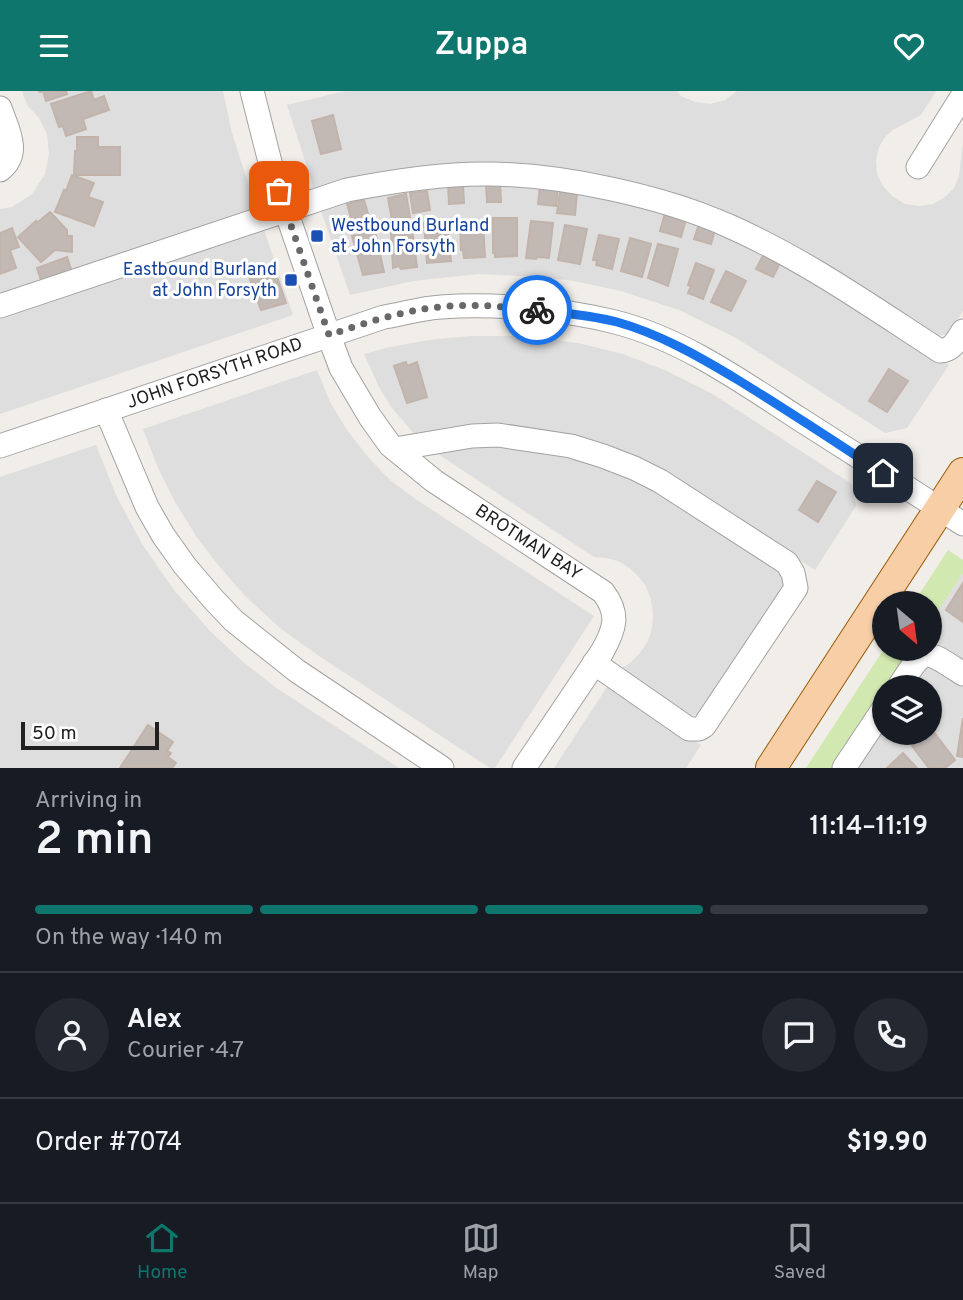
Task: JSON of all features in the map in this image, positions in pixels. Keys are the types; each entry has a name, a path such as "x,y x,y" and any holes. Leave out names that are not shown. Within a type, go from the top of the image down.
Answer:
{"main road":[{"path":"771,768 951,516 963,473"}],"street":[{"name":"BROTMAN BAY","path":"251,91 272,170 341,368 370,418 395,449 434,481 603,592 611,603 614,617 612,633 524,768"},
{"path":"918,167 955,127 963,95"},
{"path":"0,108 12,146 10,158 0,170"},
{"path":"0,306 348,190 384,182 490,174 566,181 658,201 728,225 824,275 940,351 953,346 963,331"},
{"name":"JOHN FORSYTH ROAD","path":"0,446 384,317 440,307 497,306 584,315 646,332 700,357 951,516"},
{"path":"106,410 147,507 185,566 214,600 234,621 297,671 442,768"},
{"path":"395,449 472,436 498,435 571,446 634,468 660,481 787,563 793,573 796,588 704,726 699,729 689,729 594,663"},
{"path":"906,675 916,660 927,654 936,656 963,674"},
{"path":"844,768 872,726"}],"shaded area":[{"path":"22,91 223,91 232,133 257,211 0,298 0,209 12,207 32,194 45,174 49,154 47,134 39,118 27,105"},
{"path":"345,91 677,91 681,96 695,102 710,104 725,100 737,91 936,91 921,115 885,137 876,160 877,174 892,196 905,204 933,204 954,188 959,176 963,142 963,311 948,334 937,336 817,258 774,234 712,205 646,184 609,176 533,166 315,192 287,105"},
{"path":"440,184 561,186 706,222 810,274 949,365 907,428 885,433 738,339 679,310 621,291 542,277 478,274 413,281 350,295 320,208 361,197"},
{"path":"263,227 293,315 0,414 0,316"},
{"path":"470,336 524,336 578,343 623,354 667,371 711,393 852,484 856,506 815,570 651,465 416,436 392,408 364,354 429,340"},
{"path":"317,370 330,402 347,430 390,480 594,616 495,768 490,768 280,628 245,596 196,536 158,468 143,429"},
{"path":"495,444 546,449 627,473 784,570 787,582 701,714 689,716 618,670 640,653 652,628 651,600 646,586 637,575 618,561 594,557 432,450"},
{"path":"96,445 116,495 142,544 174,590 210,631 275,687 399,768 0,768 0,477"},
{"path":"963,573 963,660 942,646 942,605"},
{"path":"923,664 963,680 963,768 856,768 872,743 942,745 942,675 916,675"},
{"path":"609,684 701,745 686,768 554,768"}],"green space":[{"path":"948,550 963,560 963,573 942,605 942,591 921,591"},
{"path":"876,661 905,661 896,675 872,675 872,712 836,768 806,768"}],"building":[{"path":"43,91 66,91 67,94 46,101"},
{"path":"91,91 94,100 104,96 109,110 83,119 86,129 66,136 63,126 59,127 51,104"},
{"path":"333,115 341,149 321,154 312,121"},
{"path":"77,137 98,137 98,147 120,147 120,175 74,175"},
{"path":"72,175 94,183 88,197 103,202 94,226 55,212"},
{"path":"500,183 501,202 487,202 486,184"},
{"path":"463,184 464,203 449,204 448,185"},
{"path":"540,186 558,188 556,206 538,204"},
{"path":"427,191 430,210 413,213 410,193"},
{"path":"560,192 577,194 575,215 557,213"},
{"path":"406,194 410,217 392,220 388,198"},
{"path":"364,200 370,221 353,225 347,204"},
{"path":"666,210 687,216 681,237 660,231"},
{"path":"50,212 67,230 67,236 72,236 72,252 55,250 41,262 18,237"},
{"path":"493,218 517,218 517,256 495,257"},
{"path":"447,221 451,261 427,263 424,223"},
{"path":"531,221 553,223 549,258 526,258"},
{"path":"700,221 716,226 711,244 694,239"},
{"path":"483,223 485,257 464,258 460,224"},
{"path":"565,225 587,229 580,264 558,260"},
{"path":"12,228 19,247 10,250 16,268 0,274 0,233"},
{"path":"412,229 417,267 393,268 391,232"},
{"path":"375,231 384,272 363,275 352,236"},
{"path":"599,235 619,239 612,269 596,265 597,260 593,260"},
{"path":"630,238 651,244 642,277 621,271"},
{"path":"658,244 678,249 668,286 648,278"},
{"path":"766,250 782,259 773,277 756,269"},
{"path":"67,257 73,275 43,286 37,268"},
{"path":"696,263 714,270 703,299 688,293"},
{"path":"274,268 286,303 261,310 248,274"},
{"path":"726,271 746,281 731,311 711,302"},
{"path":"406,362 407,366 417,362 427,397 407,403 394,366"},
{"path":"889,369 908,381 887,412 869,401"},
{"path":"817,481 836,492 818,522 799,510"},
{"path":"963,583 963,622 946,610"},
{"path":"963,718 963,757 957,756"},
{"path":"148,725 173,742 167,751 171,753 168,757 176,763 172,768 120,768"},
{"path":"942,743 955,760 945,768 929,768 912,746 942,745"},
{"path":"903,753 917,768 887,768"}],"way so far":[{"path":"279,191 329,335 384,317 440,307 497,306 537,310"}],"place":[{"name":"Westbound Burland at John Forsyth","path":"317,236"},
{"name":"Eastbound Burland at John Forsyth","path":"291,280"}],"route":[{"path":"537,310 617,322 673,344 756,391 883,473"}]}
